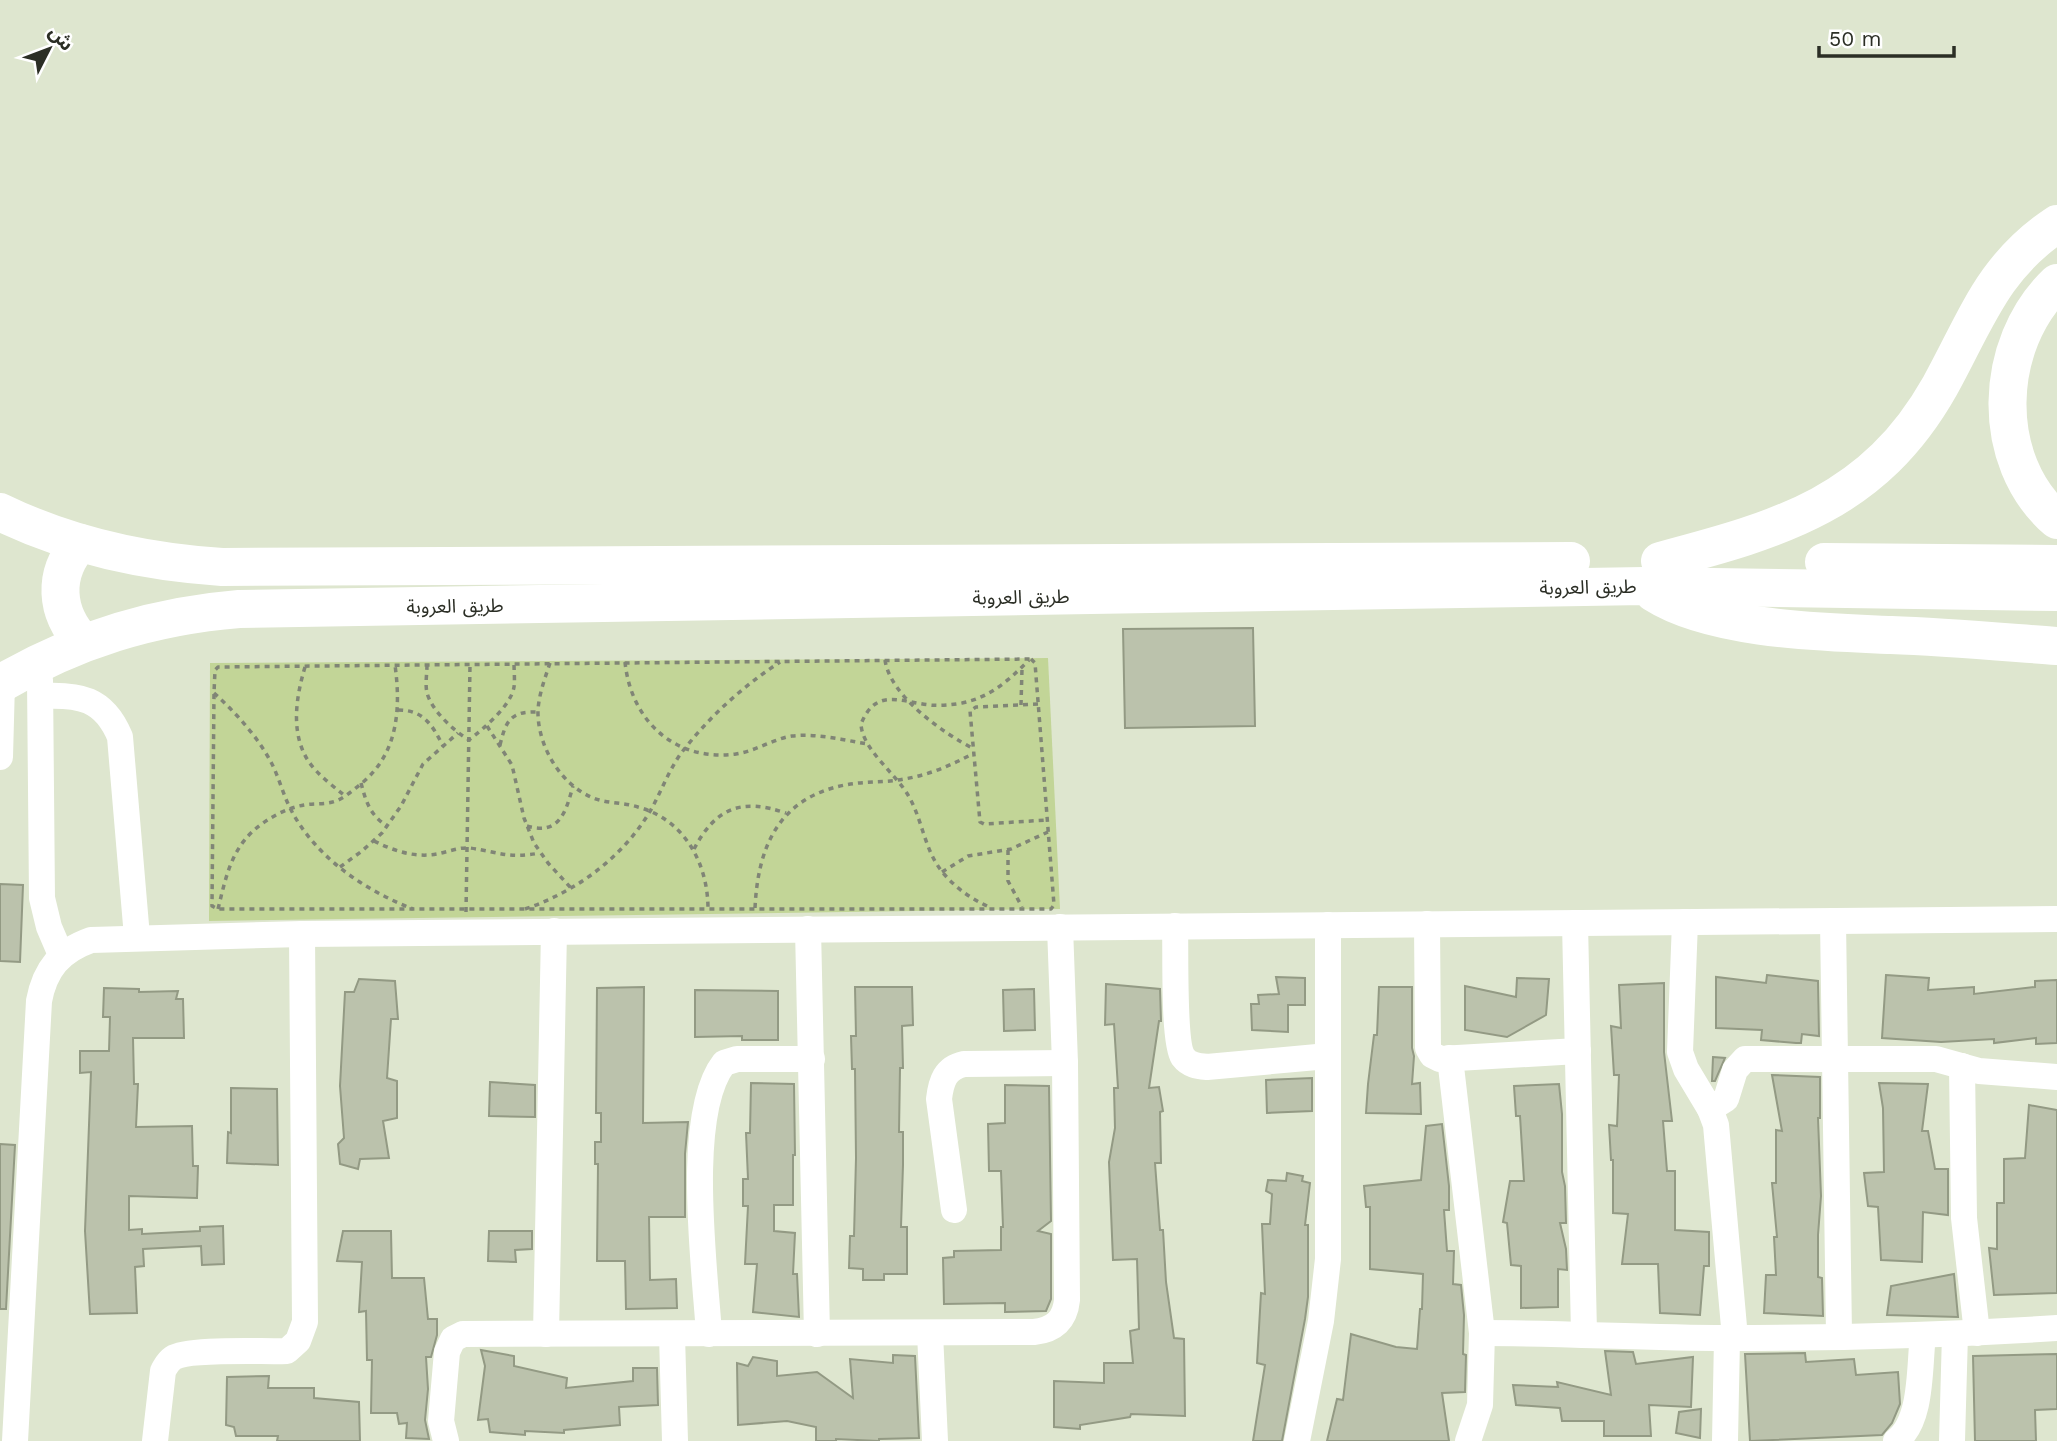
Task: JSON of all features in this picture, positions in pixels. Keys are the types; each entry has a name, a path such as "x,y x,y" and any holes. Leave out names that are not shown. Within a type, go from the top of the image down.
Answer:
{"highway":[{"path":"2057,224 2005,269 1976,315 1924,411 1908,433 1870,472 1828,503 1780,526 1652,573 1681,608 1759,624 1847,633 2057,646"},
{"path":"2057,283 2040,303 2020,339 2013,359 2007,400 2011,441 2017,461 2036,498 2057,520"},
{"name":"طريق العروبة","path":"0,512 80,543 136,557 222,567 1652,573 2057,592"},
{"path":"80,543 63,571 60,593 69,625 83,642"},
{"name":"طريق العروبة","path":"1,683 40,679 83,642 113,631 165,618 239,610 2057,564"}],"street":[{"path":"61,955 48,928 42,898 40,679 69,695 92,702 110,716 120,737 137,937"},
{"path":"0,757 1,683"},
{"path":"15,1441 9,1365 39,1001 46,976 61,955 91,940 303,933 466,921 554,932 808,929 1023,918 1060,927 2057,919"},
{"path":"1833,921 1839,1335"},
{"path":"1685,922 1679,1044 1686,1069 1710,1109 1717,1133 1731,1338 1725,1441"},
{"path":"1576,923 1584,1333"},
{"path":"1427,924 1428,1048 1435,1058 1578,1051"},
{"path":"1297,1441 1326,1291 1328,1259 1328,925"},
{"path":"1175,926 1178,1033 1184,1059 1191,1064 1207,1068 1328,1056"},
{"path":"446,1441 440,1422 447,1352 453,1339 463,1334 1034,1332 1054,1326 1061,1319 1067,1300 1065,1063 1060,927"},
{"path":"808,929 817,1334"},
{"path":"546,1334 554,932"},
{"path":"155,1441 166,1363 173,1358 195,1354 287,1351 298,1341 305,1322 303,933"},
{"path":"1450,1058 1482,1333 1480,1405 1468,1441"},
{"path":"709,1334 700,1143 713,1083 724,1063 737,1059 811,1059"},
{"path":"1710,1109 1726,1099 1735,1070 1745,1059 1936,1059 1988,1073 2057,1077"},
{"path":"954,1210 939,1099 941,1085 949,1071 964,1064 1065,1063"},
{"path":"1952,1441 1966,1334 1962,1066"},
{"path":"1482,1333 1731,1338 1966,1334 2057,1328"},
{"path":"929,1333 935,1441"},
{"path":"672,1335 675,1441"},
{"path":"1896,1441 1908,1430 1916,1410 1923,1335"}],"path":[{"path":"994,909 522,910 466,921 416,911 218,909 212,904 215,670 218,667 514,663 1031,659 1035,663 1053,906 1023,918 994,909 966,894 942,872 928,847 915,807 898,780 863,737 861,724 872,706 886,699 945,705 979,698 1007,682 1031,659"},
{"path":"885,660 886,669 894,684 947,734 974,751"},
{"path":"522,910 571,888 607,862 650,812 667,777 713,715 781,661"},
{"path":"625,662 629,682 642,712 662,734 685,750 719,755 736,754 781,739 804,736 868,744"},
{"path":"469,740 487,726 512,693 514,663"},
{"path":"550,663 540,695 538,712 546,748 559,769 573,786 592,798 638,807 676,828 694,849 705,875 708,909"},
{"path":"466,921 470,664"},
{"path":"218,909 227,872 244,841 264,823 290,808 324,804 345,796 372,775 388,752 394,736 398,710 396,665"},
{"path":"427,665 427,691 430,701 458,733 469,740"},
{"path":"305,666 296,705 302,746 310,764 345,796"},
{"path":"1021,705 1023,667"},
{"path":"214,692 260,744 273,766 290,808 305,831 340,867 373,891 416,911"},
{"path":"1038,704 971,709 974,751 980,822 984,824 1047,820"},
{"path":"398,710 418,713 431,726 443,746"},
{"path":"500,745 504,729 513,716 525,711 538,712"},
{"path":"487,726 512,765 527,826 540,853 571,888"},
{"path":"340,867 374,841 401,806 418,771 458,733"},
{"path":"755,909 757,873 761,858 786,813 808,798 834,788 898,780 942,769 974,751"},
{"path":"361,783 368,807 378,820 387,826"},
{"path":"527,826 543,828 558,821 567,808 573,786"},
{"path":"694,849 709,826 731,811 755,805 786,813"},
{"path":"942,872 968,856 1008,850 1048,832"},
{"path":"374,841 413,855 467,848 502,856 540,853"},
{"path":"1008,850 1008,881 1023,918"}],"green space":[{"path":"1048,658 1060,909 209,921 210,663"}],"building":[{"path":"1253,628 1255,726 1125,728 1123,629"},
{"path":"0,884 23,885 20,962 0,961"},
{"path":"1767,975 1818,981 1819,1036 1802,1034 1801,1043 1796,1043 1761,1040 1762,1030 1716,1028 1716,977 1766,983"},
{"path":"1886,975 1929,978 1928,990 1974,987 1974,994 2035,987 2035,981 2057,980 2057,1043 2036,1044 2036,1038 1994,1043 1994,1039 1941,1042 1882,1038"},
{"path":"1276,977 1305,978 1305,1005 1288,1005 1288,1032 1252,1030 1251,1004 1259,1004 1258,995 1279,994"},
{"path":"1517,978 1549,979 1546,1015 1507,1037 1465,1030 1465,986 1516,997"},
{"path":"359,979 395,981 398,1019 391,1019 387,1078 397,1081 397,1118 383,1121 389,1158 360,1159 358,1169 340,1164 338,1144 344,1138 340,1086 345,992 354,992"},
{"path":"1664,983 1664,1052 1672,1121 1663,1121 1667,1171 1675,1171 1675,1230 1709,1232 1709,1266 1704,1266 1700,1315 1660,1313 1658,1264 1622,1264 1628,1214 1613,1213 1613,1160 1609,1125 1617,1126 1619,1075 1614,1075 1611,1026 1621,1028 1619,985"},
{"path":"1106,984 1160,989 1161,1021 1149,1088 1159,1087 1163,1111 1160,1112 1161,1163 1155,1163 1160,1230 1163,1230 1166,1282 1174,1338 1184,1339 1185,1416 1131,1414 1130,1417 1080,1425 1080,1429 1054,1427 1054,1381 1104,1383 1104,1363 1133,1363 1130,1331 1139,1329 1137,1259 1113,1260 1109,1162 1115,1128 1114,1088 1118,1088 1114,1024 1105,1025"},
{"path":"644,987 643,1123 688,1122 685,1217 649,1217 650,1280 676,1279 677,1308 626,1309 625,1261 597,1261 598,1164 595,1164 595,1142 601,1142 601,1113 596,1113 597,988"},
{"path":"855,987 912,987 913,1025 902,1026 903,1068 900,1068 899,1132 903,1132 901,1227 907,1227 907,1274 884,1274 884,1280 863,1280 863,1269 849,1268 850,1236 854,1236 856,1158 855,1069 852,1069 851,1036 856,1036"},
{"path":"1379,987 1412,987 1412,1084 1420,1083 1421,1114 1366,1113 1374,1035 1377,1035"},
{"path":"104,988 139,989 139,992 178,991 176,999 183,999 184,1038 133,1038 134,1084 138,1084 136,1127 192,1126 193,1166 198,1166 197,1198 129,1196 129,1230 142,1229 142,1234 200,1231 200,1227 223,1226 224,1264 202,1265 201,1246 143,1249 144,1266 135,1267 137,1313 90,1314 85,1231 91,1072 80,1073 80,1051 109,1051 110,1017 103,1017"},
{"path":"1034,989 1035,1030 1004,1031 1003,990"},
{"path":"695,990 778,991 778,1040 742,1040 742,1036 695,1037"},
{"path":"1713,1057 1725,1058 1715,1081 1712,1081"},
{"path":"1772,1075 1820,1077 1818,1118 1821,1196 1818,1277 1822,1278 1823,1316 1764,1313 1766,1275 1776,1275 1774,1237 1777,1237 1772,1183 1776,1183 1776,1130 1782,1131"},
{"path":"1312,1078 1312,1111 1267,1113 1266,1080"},
{"path":"490,1082 535,1085 535,1117 489,1116"},
{"path":"751,1083 794,1084 793,1205 774,1205 774,1231 795,1233 793,1274 797,1274 799,1317 753,1312 757,1264 745,1264 748,1206 743,1206 743,1179 748,1179 746,1133 750,1133"},
{"path":"1879,1083 1928,1084 1922,1131 1928,1131 1935,1169 1948,1169 1948,1215 1923,1212 1922,1262 1881,1260 1878,1207 1868,1206 1864,1173 1884,1172 1883,1108"},
{"path":"1559,1084 1566,1223 1560,1223 1566,1249 1567,1270 1558,1269 1558,1307 1521,1308 1521,1266 1511,1265 1507,1223 1503,1222 1510,1181 1524,1181 1520,1116 1516,1116 1514,1086"},
{"path":"1005,1085 1049,1086 1051,1221 1038,1231 1051,1234 1051,1299 1046,1311 1005,1312 1005,1303 944,1304 943,1258 954,1257 954,1251 1001,1250 1001,1171 989,1171 988,1124 1005,1123"},
{"path":"231,1088 277,1089 278,1165 227,1163 228,1132 231,1133"},
{"path":"2029,1105 2057,1110 2057,1293 1994,1295 1989,1248 1997,1249 1997,1203 2004,1203 2004,1159 2025,1158"},
{"path":"1442,1124 1449,1186 1449,1210 1444,1210 1447,1251 1454,1251 1453,1284 1461,1285 1464,1315 1463,1354 1466,1355 1465,1392 1442,1393 1449,1441 1327,1441 1337,1399 1343,1400 1351,1334 1396,1347 1417,1349 1423,1274 1370,1269 1370,1207 1366,1207 1364,1186 1421,1180 1426,1126"},
{"path":"0,1144 15,1145 6,1309 0,1309"},
{"path":"1287,1173 1303,1176 1302,1181 1310,1183 1305,1225 1308,1225 1308,1297 1282,1441 1253,1441 1265,1365 1257,1363 1261,1293 1265,1294 1262,1224 1270,1224 1272,1194 1266,1191 1268,1180 1286,1181"},
{"path":"343,1231 391,1231 392,1278 424,1278 428,1319 437,1319 437,1335 431,1357 426,1357 428,1389 425,1420 429,1439 406,1438 407,1423 399,1424 397,1413 371,1413 372,1360 367,1360 366,1311 359,1312 362,1262 337,1261"},
{"path":"489,1231 532,1231 532,1249 515,1250 516,1262 488,1261"},
{"path":"1954,1274 1958,1317 1887,1315 1891,1286"},
{"path":"481,1350 514,1356 514,1366 567,1378 566,1388 633,1381 633,1368 657,1368 658,1405 619,1407 620,1425 564,1430 564,1433 525,1431 525,1435 490,1432 488,1419 478,1420 485,1366"},
{"path":"1605,1351 1633,1352 1636,1364 1693,1357 1691,1407 1649,1405 1651,1436 1604,1436 1604,1421 1562,1421 1560,1408 1516,1405 1513,1385 1558,1387 1557,1382 1611,1395"},
{"path":"1805,1353 1806,1362 1854,1359 1856,1375 1898,1372 1900,1404 1892,1423 1882,1435 1750,1441 1745,1354"},
{"path":"2057,1354 2057,1409 2035,1410 2036,1441 1975,1441 1973,1356"},
{"path":"893,1355 915,1356 919,1438 816,1441 816,1427 787,1421 738,1425 737,1363 748,1366 753,1357 777,1361 777,1376 817,1372 853,1398 850,1359 893,1363"},
{"path":"269,1376 268,1388 314,1388 314,1398 359,1402 360,1441 277,1441 278,1436 236,1436 234,1427 226,1425 227,1377"},
{"path":"1701,1409 1700,1438 1676,1433 1679,1412"}]}
